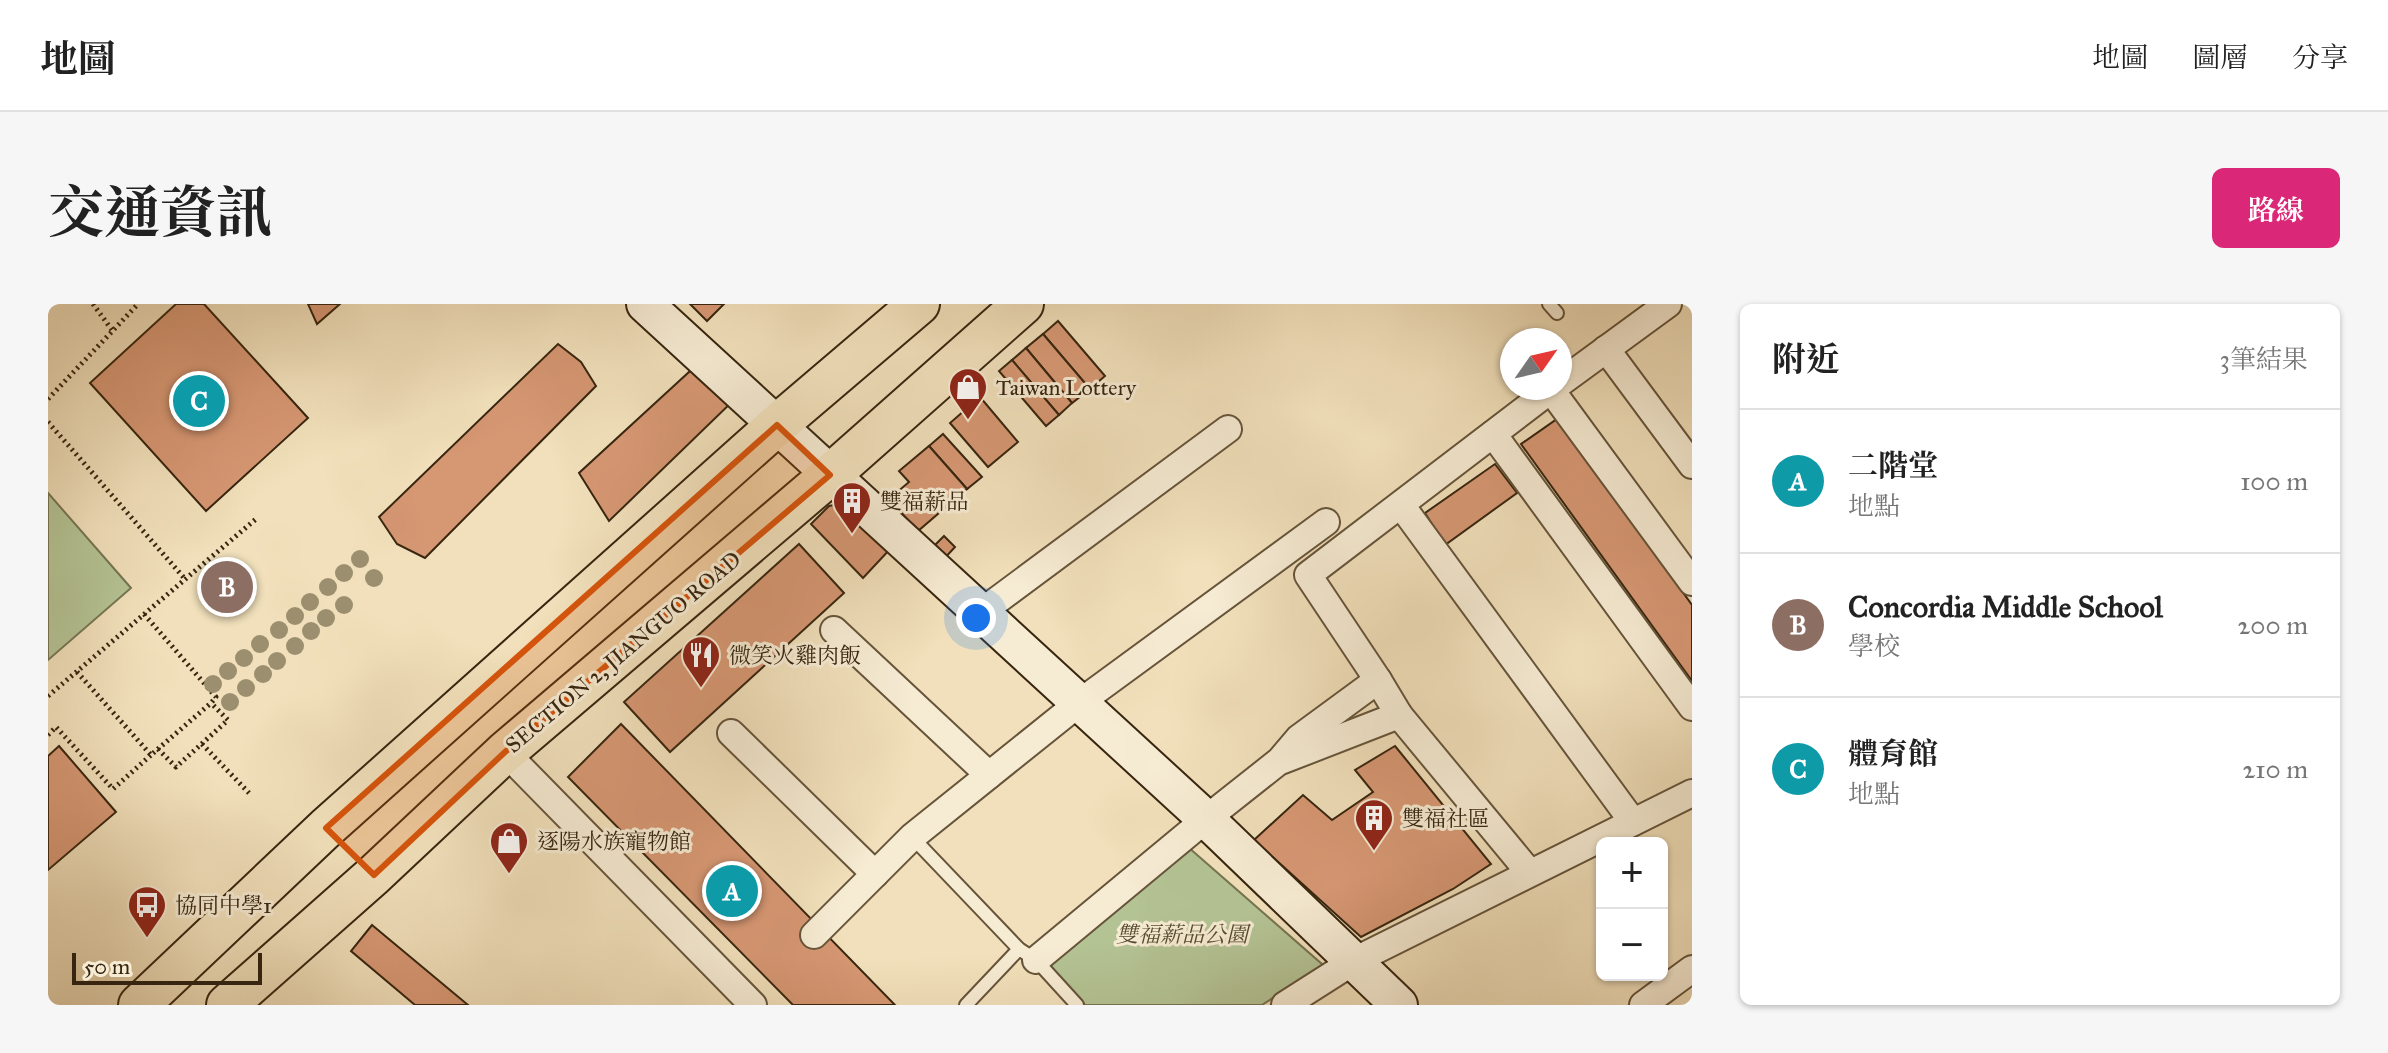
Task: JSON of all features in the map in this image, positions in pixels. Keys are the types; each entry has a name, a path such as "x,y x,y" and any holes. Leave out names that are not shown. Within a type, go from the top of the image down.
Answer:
{"main road":[{"path":"139,1005 326,828 777,425 919,304"},
{"name":"SECTION 2, JIANGUO ROAD","path":"227,1005 374,875 505,752 830,475 1023,304"},
{"path":"326,828 374,875"}],"street":[{"path":"645,304 1206,819 1399,1005"},
{"path":"1572,374 1668,304"},
{"path":"1606,349 1692,465"},
{"path":"1529,872 1399,715 1308,575 1538,400"},
{"path":"1564,400 1692,582"},
{"path":"980,613 1228,429"},
{"path":"1493,434 1692,707"},
{"path":"1401,505 1633,822"},
{"path":"814,935 912,837 1079,703 1326,522"},
{"path":"834,630 989,775"},
{"path":"1027,954 1206,819 1278,762 1299,738 1378,680"},
{"path":"1278,762 1399,715"},
{"path":"731,733 875,874"},
{"path":"505,752 753,1005"},
{"path":"1285,1005 1354,961 1692,793"},
{"path":"1643,1005 1692,969"}],"lane":[{"path":"912,837 1077,1005"},
{"path":"966,1005 1027,954"}],"path":[{"path":"93,304 112,330"},
{"path":"48,399 138,304"},
{"path":"48,422 185,579"},
{"path":"48,696 256,519"},
{"path":"48,735 56,727 113,789 216,697 144,614"},
{"path":"77,672 151,755"},
{"path":"158,749 176,767 228,720 211,703"},
{"path":"202,744 249,793"}],"highlighted area":[{"path":"777,425 830,475 505,752 374,875 326,828"}],"green space":[{"path":"48,493 131,588 48,660"},
{"name":"雙福薪品公園","path":"1188,847 1323,965 1262,1005 1085,1005 1034,948"}],"building":[{"path":"176,304 204,304 308,418 206,511 90,383"},
{"path":"308,304 340,304 317,324"},
{"path":"690,304 724,304 707,321"},
{"path":"1058,321 1105,376 1090,389 1043,334"},
{"path":"1043,334 1090,389 1072,403 1026,348"},
{"path":"558,344 581,362 596,386 425,558 397,544 379,517"},
{"path":"1026,348 1072,403 1059,415 1012,360"},
{"path":"1012,360 1059,415 1046,426 999,371"},
{"path":"701,361 736,398 609,521 579,473"},
{"path":"980,397 1018,442 988,467 950,423"},
{"path":"1557,419 1692,605 1692,681 1521,444"},
{"path":"943,434 982,477 967,489 929,446"},
{"path":"929,446 967,489 918,531 889,499 909,482 899,471"},
{"path":"1495,464 1517,493 1445,545 1425,513"},
{"name":"雙福薪品","path":"844,503 892,547 863,578 811,524 829,506"},
{"path":"944,536 955,547 943,560 932,548"},
{"path":"799,544 844,593 670,752 624,702"},
{"path":"621,724 895,1005 793,1005 568,777"},
{"path":"59,746 116,812 48,870 48,756"},
{"name":"雙福社區","path":"1395,746 1491,864 1453,889 1361,937 1254,840 1303,795 1332,820 1373,792 1355,770"},
{"path":"372,925 468,1005 415,1005 351,951"}],"place":[{"name":"體育館","path":"199,401"},
{"name":"Taiwan Lottery","path":"968,421"},
{"name":"雙福薪品","path":"852,535"},
{"name":"Concordia Middle School","path":"227,587"},
{"name":"微笑火雞肉飯","path":"701,689"},
{"name":"雙福社區","path":"1374,852"},
{"name":"逐陽水族寵物館","path":"509,875"},
{"name":"二階堂","path":"732,891"},
{"name":"協同中學1","path":"147,939"}]}
